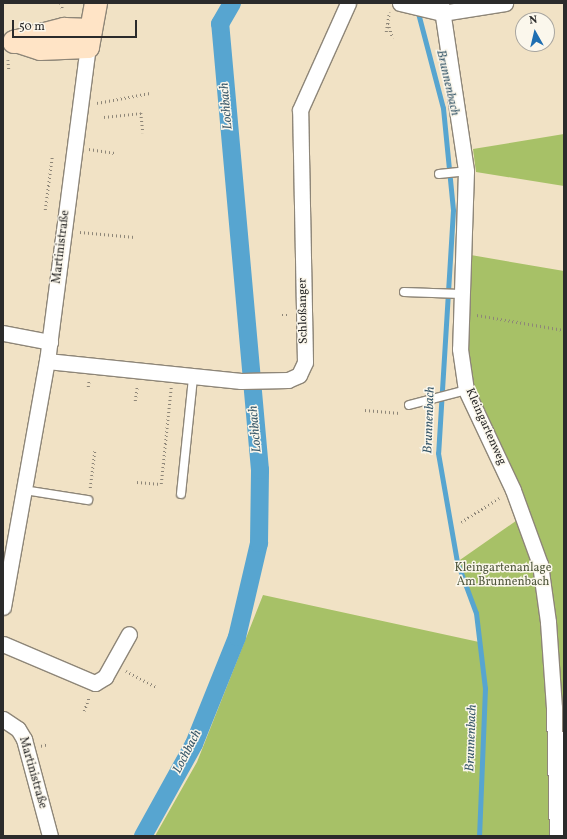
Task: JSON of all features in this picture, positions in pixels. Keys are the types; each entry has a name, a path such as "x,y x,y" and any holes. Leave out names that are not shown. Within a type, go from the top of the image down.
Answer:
{"street":[{"name":"Martinistraße","path":"3,607 50,342 75,146 96,3"},
{"name":"Schloßanger","path":"47,360 172,376 241,381 268,382 299,374 305,362 300,110 348,3"},
{"path":"395,6 424,10 505,3"},
{"name":"Kleingartenweg","path":"442,8 462,172 459,294 466,390 513,490 540,564 548,622 557,836"},
{"path":"10,42 64,29 90,39"},
{"path":"3,333 50,342"},
{"path":"3,644 87,682 95,683 106,677 129,634"},
{"name":"Martinistraße","path":"3,719 18,729 24,739 50,836"}],"lane":[{"path":"439,174 462,172"},
{"path":"404,292 459,294"},
{"path":"181,494 193,378"},
{"path":"409,409 426,400 466,390"},
{"path":"24,490 88,500"}],"path":[{"path":"386,32 387,21 395,6"},
{"path":"387,21 393,38"},
{"path":"81,105 150,94"},
{"path":"104,117 141,113 143,133"},
{"path":"75,146 115,153"},
{"path":"45,210 52,157"},
{"path":"64,231 135,237"},
{"path":"460,312 564,330"},
{"path":"137,482 160,484 172,376"},
{"path":"365,410 409,409"},
{"path":"88,500 95,449"},
{"path":"461,522 513,490"},
{"path":"113,665 156,687"}],"green space":[{"path":"564,134 564,186 476,172 473,149"},
{"name":"Kleingartenanlage Am Brunnenbach","path":"465,254 564,271 564,836 155,836 197,762 263,595 479,642 476,613 457,562 523,516 469,389 462,349"}],"waterway":[{"name":"Lochbach","path":"143,836 194,744 237,637 259,543 260,470 220,24 232,3"},
{"name":"Brunnenbach","path":"417,9 443,108 453,210 438,453 457,562 476,613 485,688 479,836"}]}
